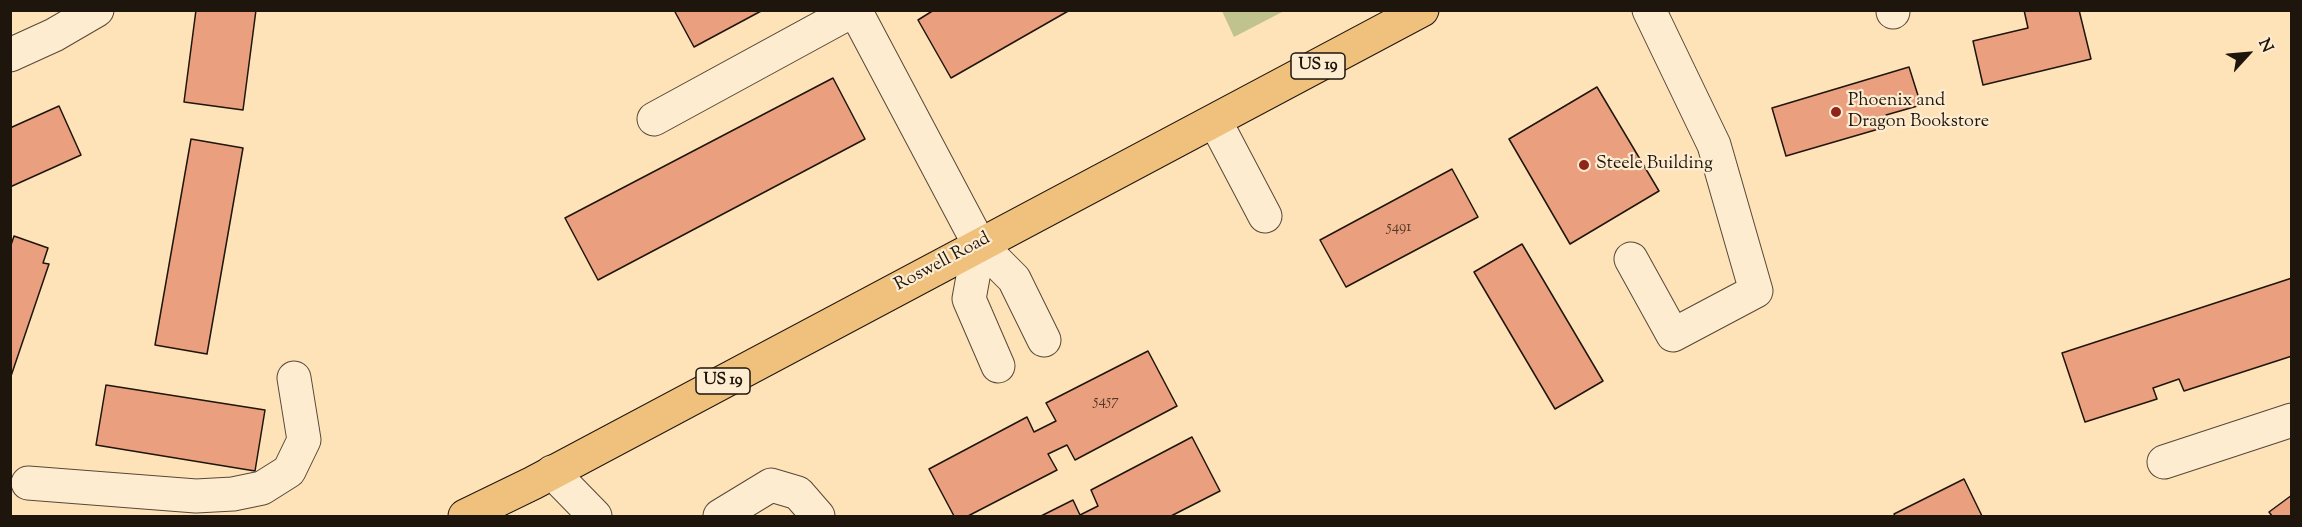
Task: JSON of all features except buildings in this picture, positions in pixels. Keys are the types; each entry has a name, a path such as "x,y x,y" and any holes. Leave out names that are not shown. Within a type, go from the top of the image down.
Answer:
{"main road":[{"name":"Roswell Road","path":"465,516 1422,10"}],"street":[{"path":"10,55 54,35 97,10"},
{"path":"654,119 854,10 979,244 1014,279 1044,339"},
{"path":"1631,259 1673,335 1756,291 1714,145 1649,10"},
{"path":"1215,121 1265,216"},
{"path":"979,244 969,299 998,366"},
{"path":"28,483 196,496 233,494 262,488 289,471 304,440 294,378"},
{"path":"2164,462 2292,420"},
{"path":"552,472 595,516"},
{"path":"720,516 771,485 798,493 818,516"}],"green space":[{"path":"1222,11 1284,11 1234,37"}],"place":[{"name":"Phoenix and Dragon Bookstore","path":"1836,112"},
{"name":"Steele Building","path":"1584,165"}]}
